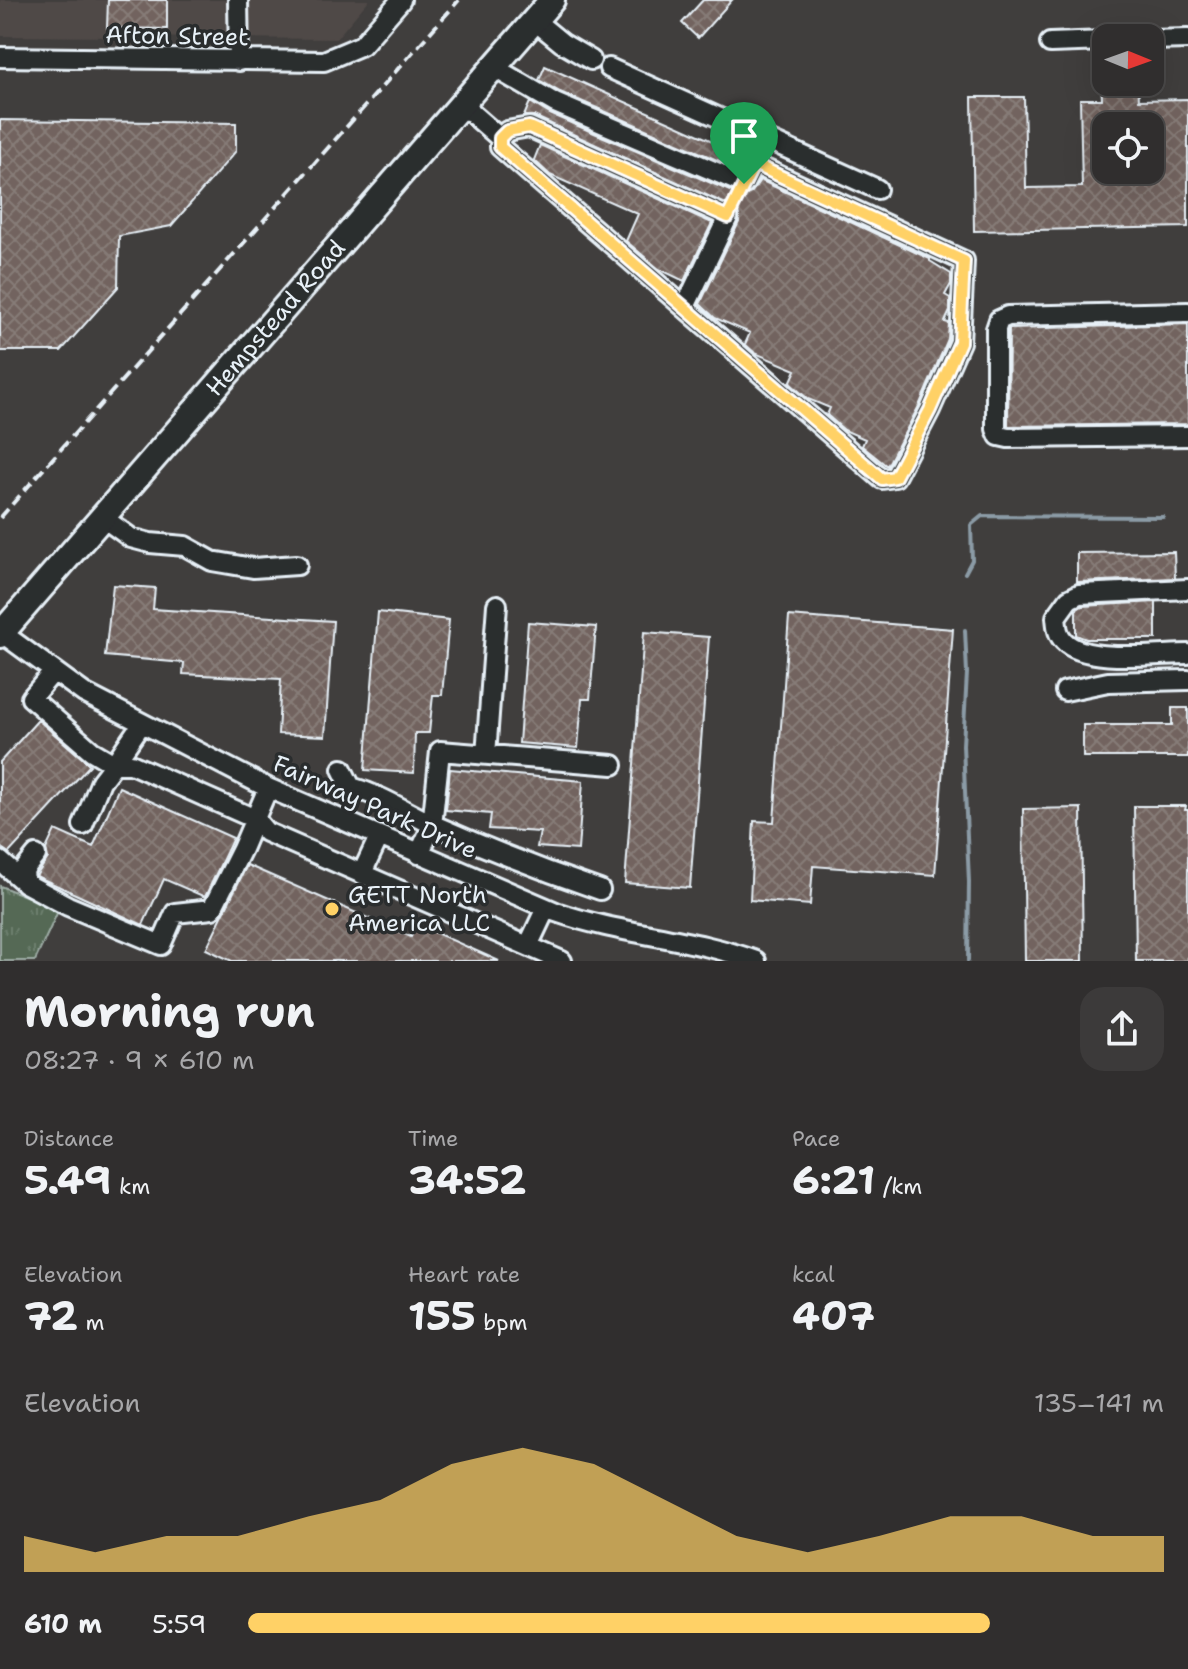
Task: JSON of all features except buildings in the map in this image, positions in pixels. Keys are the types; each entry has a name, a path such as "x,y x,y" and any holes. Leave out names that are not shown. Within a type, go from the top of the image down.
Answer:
{"main road":[{"name":"Hempstead Road","path":"1,634 552,0"}],"street":[{"path":"238,0 239,61"},
{"name":"Afton Street","path":"0,57 324,61 362,45 401,0"},
{"path":"534,20 562,43 591,60"},
{"path":"1164,40 1188,39"},
{"path":"1050,43 1092,42"},
{"path":"493,67 555,103 744,184"},
{"path":"609,68 877,189"},
{"path":"461,104 500,138"},
{"path":"685,307 754,164 964,261 960,342 899,473 890,480 882,479 500,147 500,138 507,131 529,127 728,217"},
{"path":"1188,312 1008,316 999,320 996,329 996,429 999,436 1188,436"},
{"path":"102,517 131,538 185,546 212,561 253,568 297,565"},
{"path":"1188,589 1079,594 1069,599 1056,617 1057,631 1064,641 1078,651 1095,655 1188,654"},
{"path":"486,755 497,605"},
{"name":"Fairway Park Drive","path":"1,634 84,693 268,788 379,837 596,926 721,948 747,960"},
{"path":"54,671 31,698 92,751 114,764 131,764 255,819 266,832 562,961"},
{"path":"1065,691 1108,682 1188,680"},
{"path":"83,825 101,781 142,723"},
{"path":"419,854 432,824 440,751 613,765"},
{"path":"342,769 351,787 380,795 432,824 527,865 600,890"},
{"path":"0,861 25,883 68,906 161,945 175,913 212,909 268,788"},
{"path":"362,873 379,837"},
{"path":"25,883 24,870 36,855"},
{"path":"528,946 546,908"}],"shaded area":[{"path":"0,0 369,0 336,39 0,36"}],"green space":[{"path":"0,886 59,909 35,961 0,961"}],"waterway":[{"path":"965,573 972,560 971,525 982,516 1163,517"},
{"path":"965,630 967,673 963,745 969,882 968,961"}],"railway":[{"path":"0,518 459,0"}],"place":[{"name":"GETT North America LLC","path":"332,909"}],"route":[{"path":"529,127 728,217 744,184 754,164 964,261 960,342 899,473 890,480 882,479 500,147 500,138 507,131 529,127"}]}
